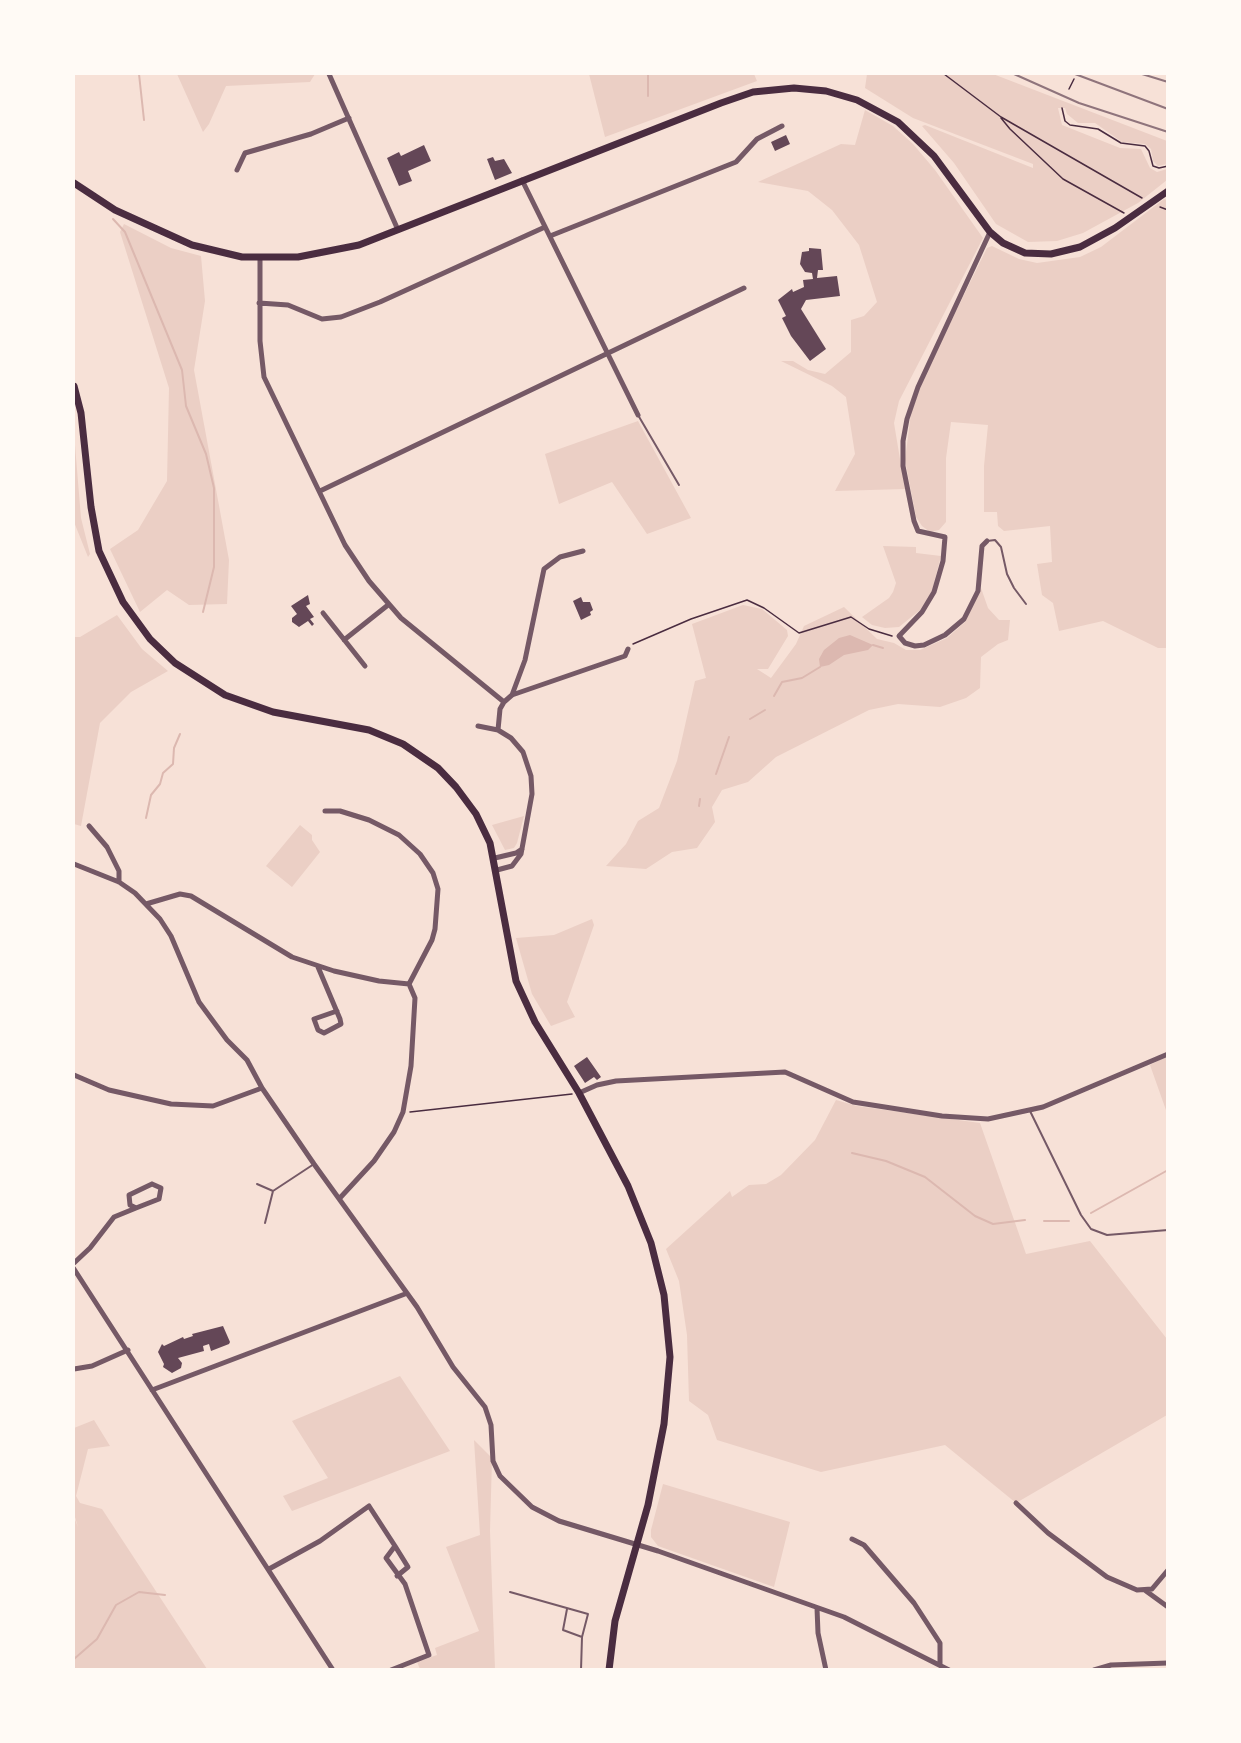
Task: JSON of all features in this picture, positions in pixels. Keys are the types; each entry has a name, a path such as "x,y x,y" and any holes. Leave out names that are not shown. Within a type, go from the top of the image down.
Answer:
{"main road":[{"path":"74,183 116,210 173,238 217,252 260,258 322,254 359,245 522,180 753,93 785,88 808,89 857,100 903,125 934,156 990,232 1013,248 1032,254 1059,253 1080,247 1115,228 1167,191"},
{"path":"74,386 81,413 91,507 99,551 123,602 150,639 175,663 225,695 273,712 369,730 409,747 438,768 460,792 483,828 495,858 509,953 516,981 535,1022 579,1094 640,1212 661,1275 669,1328 668,1388 664,1424 654,1477 615,1621 609,1670"}],"street":[{"path":"329,74 398,230"},
{"path":"237,170 245,153 311,134 349,118"},
{"path":"550,236 736,162 757,139 782,126"},
{"path":"522,180 638,415"},
{"path":"259,303 288,305 322,319 341,317 380,302 546,227"},
{"path":"987,541 982,546 978,591 964,619 945,635 924,645 915,646 905,643 899,636 922,612 934,592 944,554 945,537 918,531 903,466 903,441 918,387 990,232"},
{"path":"260,258 260,352 266,383 350,554 388,605 504,702"},
{"path":"320,491 744,288"},
{"path":"498,730 500,709 512,694 525,660 544,569 560,557 583,551"},
{"path":"344,640 388,605"},
{"path":"323,613 365,666"},
{"path":"512,694 626,656 628,649"},
{"path":"478,726 498,730 511,738 523,752 531,776 531,803 522,849 512,866 497,870"},
{"path":"325,811 340,811 369,820 399,835 420,854 433,873 438,889 435,929 432,940 409,984"},
{"path":"89,826 107,848 119,871 118,882"},
{"path":"495,858 516,853 522,849"},
{"path":"74,864 118,882 146,904 171,936 200,1002 227,1040 246,1060 262,1088 314,1164 405,1294 417,1307 453,1367 485,1407 491,1425 494,1461 500,1476 532,1507 544,1514 817,1608 865,1627 949,1670"},
{"path":"146,904 180,894 191,896 285,954 318,967 379,981 409,984"},
{"path":"318,967 337,1011 341,1024 324,1033 318,1030 314,1019 337,1011"},
{"path":"339,1199 374,1161 394,1132 403,1112 411,1066 415,998 409,984"},
{"path":"579,1094 597,1085 616,1081 786,1072 843,1099 874,1106 980,1120 1030,1111 1167,1054"},
{"path":"74,1075 109,1090 171,1104 213,1107 262,1088"},
{"path":"74,1263 90,1248 114,1217 159,1199 162,1195 160,1188 152,1184 129,1195 128,1202 136,1208"},
{"path":"74,1269 333,1670"},
{"path":"152,1390 405,1294"},
{"path":"74,1369 92,1366 128,1350"},
{"path":"1016,1503 1048,1533 1107,1577 1137,1590 1146,1591 1152,1589 1167,1570"},
{"path":"269,1569 320,1541 369,1506 408,1567 397,1575"},
{"path":"852,1539 864,1545 914,1603 940,1643 940,1665"},
{"path":"391,1670 429,1655 405,1584 386,1558 395,1546"},
{"path":"1146,1591 1167,1607"},
{"path":"817,1608 818,1633 826,1670"},
{"path":"1094,1670 1111,1665 1167,1663"}],"lane":[{"path":"638,415 679,485"},
{"path":"987,541 995,540 1002,547 1007,574 1026,604"},
{"path":"1030,1111 1081,1215 1091,1229 1107,1235 1167,1230"},
{"path":"265,1222 273,1191 314,1164"},
{"path":"257,1184 273,1191"},
{"path":"510,1592 588,1614 582,1637 581,1670"},
{"path":"567,1609 563,1630 582,1637"}],"path":[{"path":"944,74 1001,117 1143,199"},
{"path":"1069,89 1074,79"},
{"path":"1062,108 1065,121 1070,125 1098,129 1121,143 1145,146 1154,166 1159,168 1167,166"},
{"path":"1001,117 1051,170 1123,213"},
{"path":"1157,205 1167,210"},
{"path":"628,649 634,643 691,619 747,600 764,608 799,633 851,617 881,634 899,636"},
{"path":"403,1112 421,1113 579,1094"}],"shaded area":[{"path":"177,74 315,74 310,82 226,86 203,132"},
{"path":"589,74 754,74 757,81 605,137"},
{"path":"867,74 993,74 1167,141 1167,164 1158,166 1153,161 1151,149 1145,144 1122,142 1095,123 1078,123 1067,114 1065,108 1058,108 1062,125 1120,148 1141,149 1150,168 1157,172 1167,169 1167,180 1138,203 1083,233 1057,241 1028,242 996,224 954,163 922,126 925,125 1033,168 1033,164 913,118 865,88"},
{"path":"865,110 893,126 913,144 935,170 983,238 899,401 894,423 905,489 835,491 855,454 846,397 832,386 781,361 793,361 808,370 825,374 851,352 851,320 864,316 877,302 859,245 832,210 808,191 758,182 841,144 855,145"},
{"path":"1164,199 1167,200 1167,648 1158,648 1103,621 1059,631 1053,603 1042,595 1037,564 1052,562 1050,526 1004,531 998,526 997,512 984,512 984,466 988,425 951,422 946,458 946,522 939,530 930,532 916,517 905,460 911,413 927,370 987,248 992,246 1019,259 1037,263 1080,257 1101,247"},
{"path":"124,224 171,248 201,256 205,301 194,370 229,560 227,604 189,605 167,590 140,612 110,549 138,530 167,481 169,388 120,232"},
{"path":"638,421 691,518 647,534 612,482 559,504 545,454"},
{"path":"74,433 81,518 90,554 88,557 74,522"},
{"path":"883,546 916,547 916,553 941,556 932,591 920,610 899,627 885,628 872,625 862,617 889,598 896,583"},
{"path":"981,588 988,608 999,620 1010,620 1008,640 998,644 981,657 980,688 966,698 940,707 898,704 869,710 776,757 748,782 722,790 712,807 715,822 697,848 672,852 646,869 606,866 626,844 638,821 659,808 677,761 695,681 706,678 692,624 743,605 762,609 787,630 788,636 768,669 757,669 771,678 796,644 804,626 844,607 877,639 894,643 906,650 920,650 947,638 965,622"},
{"path":"117,615 142,649 168,671 131,692 100,723 81,826 74,824 74,637 80,637"},
{"path":"850,635 873,645 868,650 844,655 829,665 820,667 819,659 824,650 839,638"},
{"path":"524,816 517,843 514,848 505,850 492,825"},
{"path":"300,825 312,835 312,840 320,852 292,887 266,866"},
{"path":"592,919 594,925 567,1002 575,1017 551,1026 532,994 516,938 554,935"},
{"path":"1167,1056 1167,1113 1150,1065"},
{"path":"836,1100 857,1106 980,1123 1026,1254 1090,1241 1167,1339 1167,1415 1016,1503 945,1445 821,1472 717,1440 708,1415 689,1401 687,1335 679,1281 666,1249 730,1191 732,1197 749,1185 766,1184 781,1175 815,1140"},
{"path":"400,1376 450,1451 292,1511 283,1496 328,1478 292,1421"},
{"path":"94,1420 110,1446 88,1449 76,1496 80,1503 102,1509 207,1669 74,1669 74,1517 78,1527 74,1514 74,1428"},
{"path":"474,1440 492,1458 490,1531 495,1669 420,1669 417,1662 437,1655 435,1648 479,1631 446,1547 480,1535"},
{"path":"663,1484 790,1522 774,1587 658,1546 651,1537 651,1530"}],"building":[{"path":"786,135 790,144 775,151 771,142"},
{"path":"424,145 431,161 408,171 412,181 399,186 387,158 399,152 401,156"},
{"path":"493,157 495,161 504,159 512,173 495,180 487,159"},
{"path":"809,248 821,249 823,270 818,270 817,278 837,276 840,296 806,300 801,309 826,349 810,361 791,336 782,318 786,316 778,300 792,289 793,292 804,287 803,280 813,279 812,273 805,272 800,264 802,252 809,251"},
{"path":"308,595 310,604 306,606 314,617 310,619 314,624 312,626 308,621 299,627 292,622 292,618 297,614 291,606"},
{"path":"581,597 583,602 590,602 593,610 590,612 591,615 581,620 573,601"},
{"path":"587,1057 601,1077 597,1080 594,1077 585,1083 574,1066"},
{"path":"223,1326 229,1344 211,1351 209,1344 203,1346 204,1351 178,1358 182,1363 181,1368 172,1373 163,1367 164,1364 158,1352 162,1344 164,1346 183,1337 184,1339 193,1336 192,1334"}],"waterway":[{"path":"139,74 144,120"},
{"path":"648,74 648,96"},
{"path":"113,219 125,232 182,370 186,406 206,454 214,488 214,567 203,612"},
{"path":"873,645 883,648"},
{"path":"774,696 782,682 802,678 820,667"},
{"path":"750,719 765,710"},
{"path":"146,818 151,795 160,784 163,773 173,764 174,748 180,734"},
{"path":"716,774 729,737"},
{"path":"699,806 700,799"},
{"path":"852,1153 886,1161 925,1177 975,1216 993,1224 1025,1220"},
{"path":"1091,1213 1168,1170"},
{"path":"1044,1221 1069,1221"},
{"path":"74,1659 97,1639 116,1605 139,1592 165,1595"}],"railway":[{"path":"1014,74 1079,103 1168,132"},
{"path":"1075,74 1168,109"},
{"path":"1142,74 1168,82"}]}
